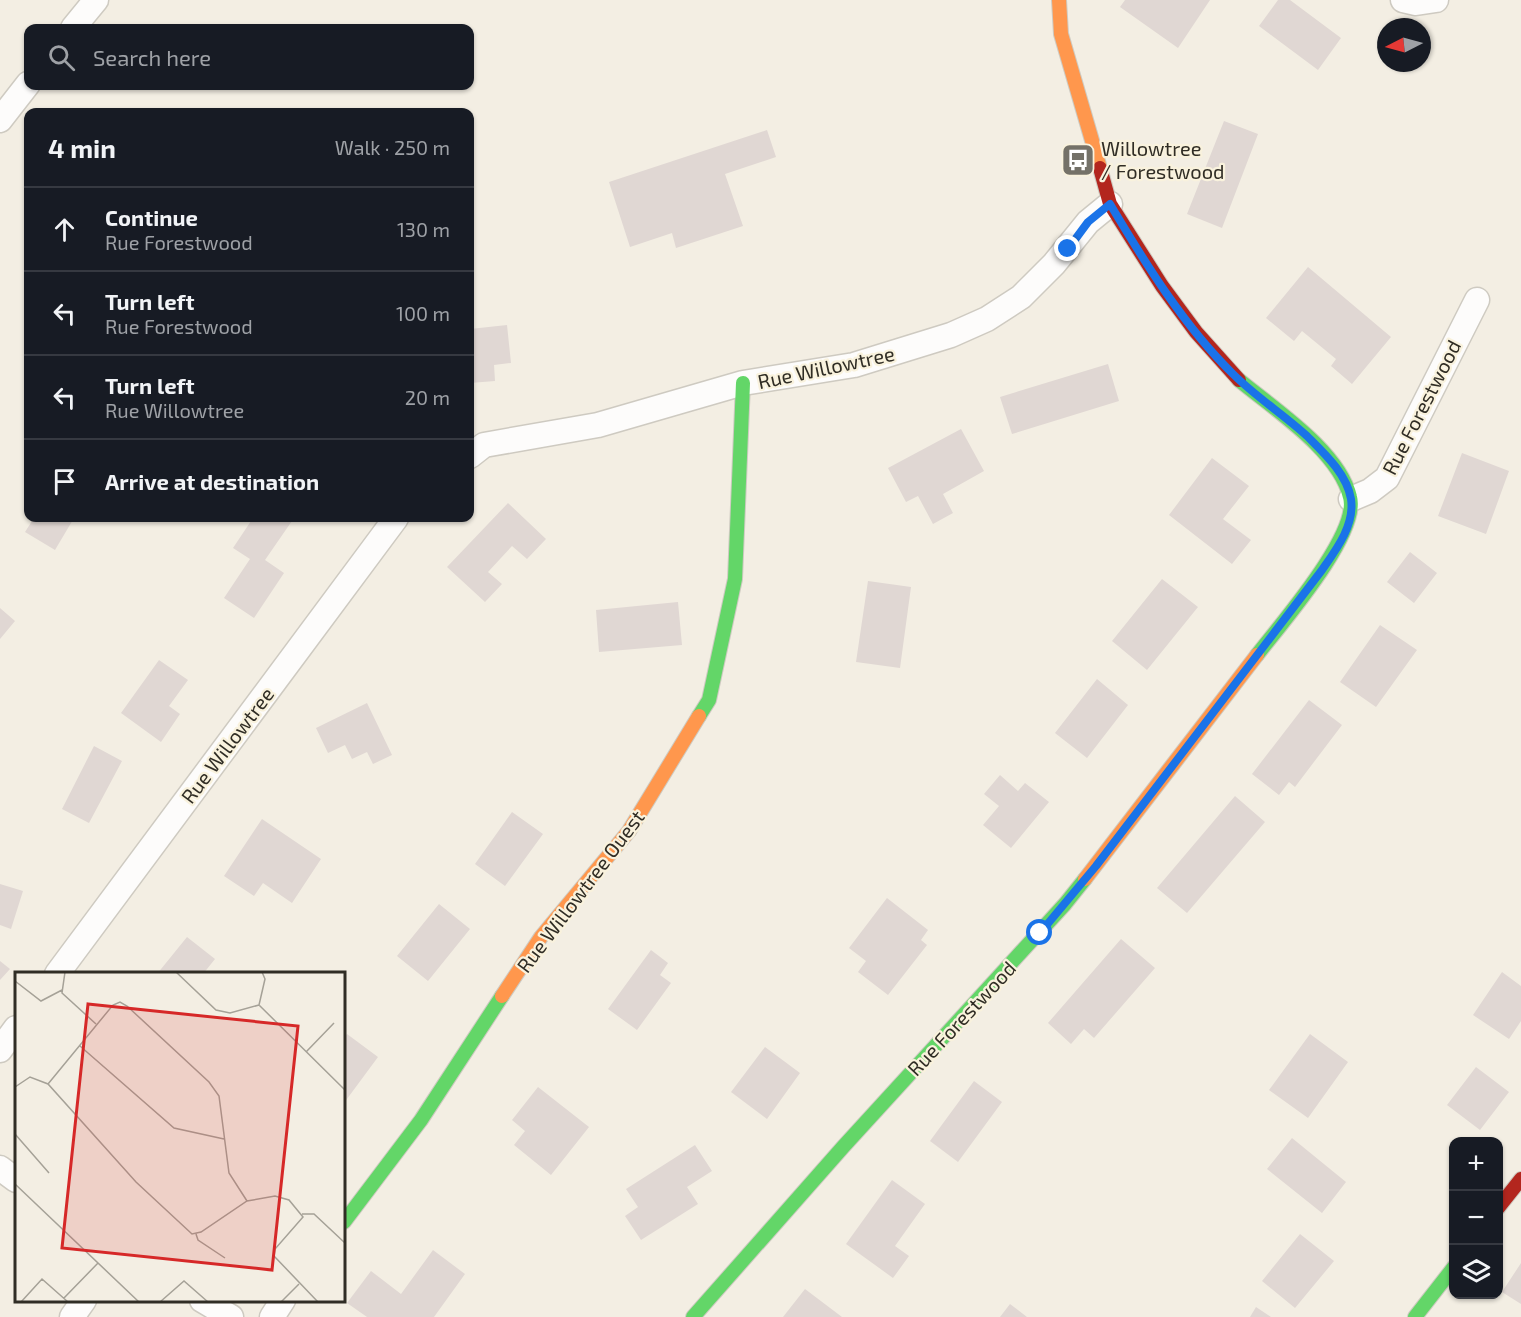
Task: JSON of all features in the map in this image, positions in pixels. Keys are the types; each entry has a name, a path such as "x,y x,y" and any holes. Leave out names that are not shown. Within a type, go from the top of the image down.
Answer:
{"street":[{"path":"76,24 96,0"},
{"path":"1059,0 1061,34 1110,204 1162,286 1196,332 1232,373 1297,427 1329,458 1342,478 1351,499"},
{"path":"1403,0 1416,3 1436,0"},
{"path":"0,120 24,89"},
{"name":"Rue Willowtree","path":"474,453 484,445 598,425 743,383 854,365 933,341 987,319 1033,286 1088,222 1110,204"},
{"name":"Rue Forestwood","path":"693,1317 901,1082 1065,904 1322,570 1350,520 1351,499 1378,486 1393,468 1477,300"},
{"name":"Rue Willowtree Ouest","path":"345,1221 421,1120 542,937 629,831 709,700 735,579 743,383"},
{"name":"Rue Willowtree","path":"58,972 393,522"},
{"path":"0,1050 15,1029"},
{"path":"0,1168 15,1179"},
{"path":"1503,1202 1521,1179"},
{"path":"1415,1317 1449,1273"},
{"path":"72,1317 83,1302"},
{"path":"205,1302 231,1317"},
{"path":"272,1317 282,1302"}],"building":[{"path":"1125,0 1210,0 1178,48 1120,7"},
{"path":"1278,0 1290,0 1341,38 1318,70 1259,26"},
{"path":"1224,121 1258,134 1222,228 1187,214"},
{"path":"767,130 776,157 725,174 743,226 676,248 672,233 630,247 609,182"},
{"path":"1308,267 1391,337 1352,384 1331,366 1336,359 1302,331 1294,341 1266,318"},
{"path":"507,325 511,363 494,365 495,381 474,383 474,329"},
{"path":"1108,364 1119,401 1012,434 1000,397"},
{"path":"961,429 984,471 943,494 953,513 933,524 918,496 906,502 888,468"},
{"path":"1462,453 1509,471 1486,534 1438,516"},
{"path":"1212,458 1249,486 1223,519 1251,540 1232,564 1169,515"},
{"path":"508,503 546,539 527,559 512,546 488,572 502,584 485,602 447,567"},
{"path":"31,522 72,522 55,550 25,532"},
{"path":"250,522 291,522 265,560 284,573 254,618 224,598 250,559 233,548"},
{"path":"1410,552 1437,573 1414,603 1387,582"},
{"path":"1162,579 1198,607 1147,670 1112,641"},
{"path":"868,581 911,587 900,668 856,662"},
{"path":"678,602 682,645 599,652 596,610"},
{"path":"0,608 15,621 0,639"},
{"path":"1380,625 1417,650 1376,707 1340,682"},
{"path":"159,660 188,680 169,706 180,714 161,742 121,713"},
{"path":"1097,679 1128,705 1087,758 1055,733"},
{"path":"1309,700 1342,725 1295,787 1289,782 1279,795 1252,774"},
{"path":"367,703 392,755 373,764 367,752 352,759 345,745 328,753 316,728"},
{"path":"94,746 122,761 89,823 62,809"},
{"path":"1000,775 1018,791 1025,783 1049,802 1011,848 983,825 999,806 984,794"},
{"path":"1235,796 1265,822 1187,913 1157,888"},
{"path":"512,812 543,834 505,886 475,864"},
{"path":"262,819 321,859 292,903 263,883 254,896 224,876"},
{"path":"0,884 23,891 11,929 0,925"},
{"path":"887,898 928,930 921,940 927,945 888,995 858,972 866,961 849,948"},
{"path":"439,904 470,929 428,981 397,956"},
{"path":"187,937 215,959 205,972 159,972"},
{"path":"1121,939 1155,968 1094,1038 1084,1029 1071,1044 1048,1023"},
{"path":"651,950 668,963 660,975 671,983 637,1030 608,1009"},
{"path":"0,961 10,969 0,980"},
{"path":"1502,972 1521,986 1521,1021 1509,1039 1473,1015"},
{"path":"347,1034 378,1057 345,1102 345,1037"},
{"path":"1310,1034 1348,1062 1308,1118 1269,1090"},
{"path":"765,1047 800,1073 767,1119 731,1092"},
{"path":"1476,1067 1509,1092 1480,1130 1447,1105"},
{"path":"974,1081 1002,1102 958,1162 930,1141"},
{"path":"538,1087 589,1127 551,1175 514,1145 525,1131 512,1120"},
{"path":"1292,1138 1346,1182 1322,1213 1267,1169"},
{"path":"695,1145 712,1171 687,1187 698,1204 641,1240 625,1216 638,1207 626,1189"},
{"path":"892,1180 925,1204 895,1246 909,1256 893,1278 846,1244"},
{"path":"1300,1234 1334,1261 1295,1308 1262,1281"},
{"path":"433,1250 465,1274 434,1317 367,1317 347,1303 371,1271 401,1294"},
{"path":"1521,1263 1521,1304 1503,1290"},
{"path":"805,1289 842,1317 783,1317"},
{"path":"1010,1304 1027,1317 1000,1317"},
{"path":"1256,1307 1271,1317 1250,1317"}],"traffic: fast":[{"path":"1239,380 1304,432 1319,447 1344,480 1350,497 1350,513 1343,533 1331,555 1299,602 1257,655"},
{"path":"699,716 709,700 735,579 743,383"},
{"path":"693,1317 1085,879"},
{"path":"345,1221 421,1120 502,996"},
{"path":"1415,1317 1449,1273"}],"traffic: slow":[{"path":"1059,0 1061,34 1100,168"},
{"path":"1085,879 1257,655"},
{"path":"502,996 541,937 629,831 699,716"}],"traffic: jam":[{"path":"1100,168 1110,204 1162,286 1196,332 1239,380"},
{"path":"1503,1202 1521,1179"}],"place":[{"name":"Willowtree / Forestwood","path":"1078,160"}],"route":[{"path":"1040,933 1096,866 1322,570 1341,540 1350,520 1351,510 1351,499 1347,489 1329,458 1297,427 1247,387 1213,352 1162,286 1110,204 1088,222 1068,249"}]}
